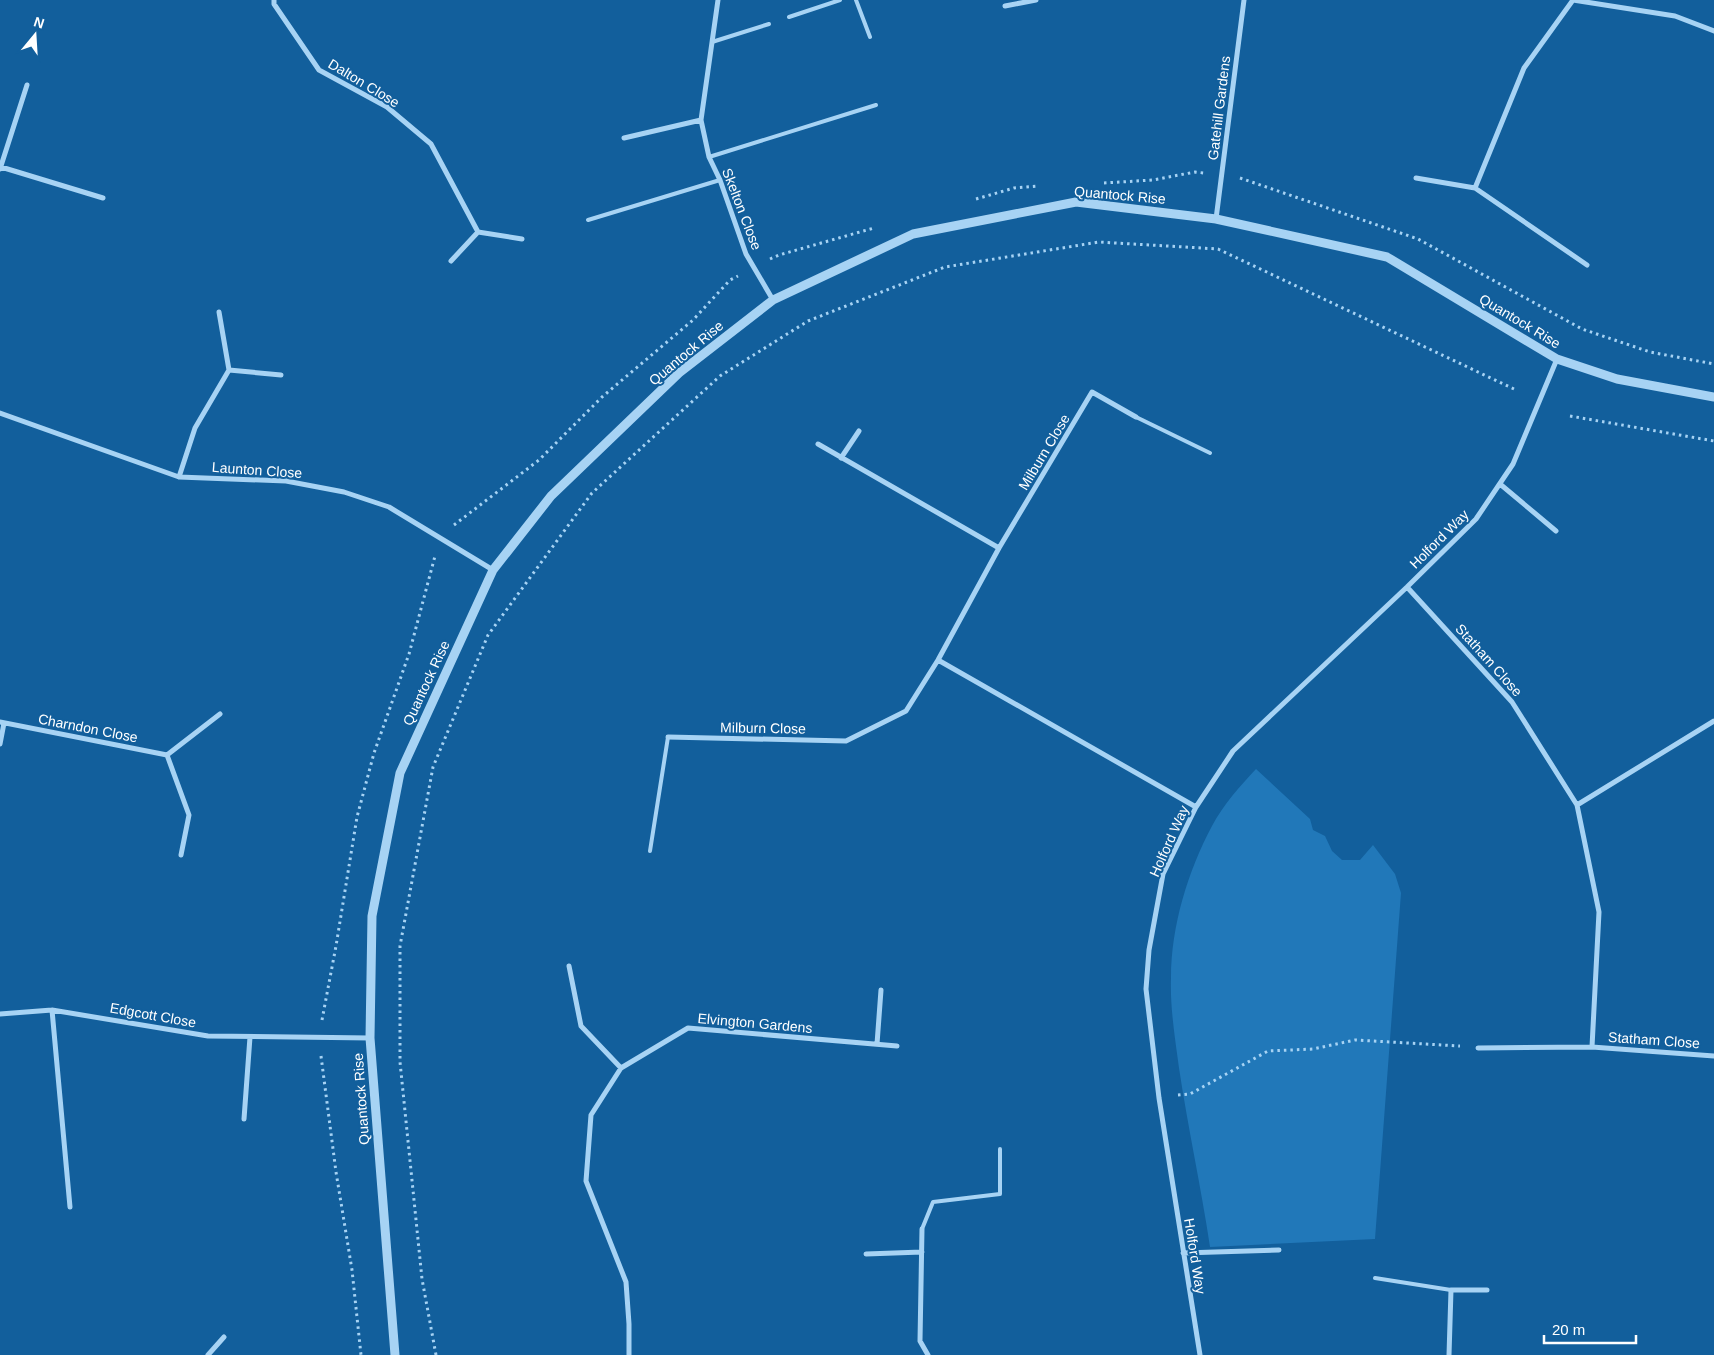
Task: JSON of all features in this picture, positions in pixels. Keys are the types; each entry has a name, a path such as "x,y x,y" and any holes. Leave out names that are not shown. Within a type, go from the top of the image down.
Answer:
{"street":[{"name":"Dalton Close","path":"274,0 274,4 319,70 387,107 431,144 478,232"},
{"name":"Skelton Close","path":"718,0 701,120 709,157 720,180 746,254 773,300"},
{"path":"1004,3 1036,0"},
{"name":"Gatehill Gardens","path":"1216,219 1244,0"},
{"path":"1475,188 1524,68 1573,0 1675,16 1714,31"},
{"path":"27,86 0,168 103,198"},
{"path":"624,138 701,120"},
{"path":"1416,178 1475,188 1587,265"},
{"name":"Quantock Rise","path":"395,1355 370,1038 372,916 400,773 493,570 552,496 679,372 773,300 913,234 1076,202 1216,219 1387,257 1557,359 1617,379 1714,398"},
{"path":"450,261 478,232 522,239"},
{"path":"179,477 195,428 229,370 219,312"},
{"name":"Holford Way","path":"1200,1355 1159,1098 1146,990 1149,950 1163,874 1196,807 1233,751 1407,587 1476,519 1513,464 1557,359"},
{"path":"229,370 281,375"},
{"name":"Milburn Close","path":"668,737 846,741 906,711 938,660 999,548 1092,392 1136,416"},
{"name":"Launton Close","path":"0,413 179,477 286,481 344,492 389,507 493,570"},
{"path":"841,458 860,431"},
{"path":"818,444 999,548"},
{"path":"1500,484 1556,531"},
{"name":"Statham Close","path":"1407,587 1512,702 1577,805 1599,912 1592,1047"},
{"path":"938,660 1196,807"},
{"path":"181,855 189,815 167,755 220,714"},
{"path":"1577,805 1714,721"},
{"name":"Charndon Close","path":"0,744 2,723 167,755"},
{"path":"569,966 581,1026 622,1068"},
{"path":"878,1044 880,990"},
{"path":"52,1010 70,1207"},
{"name":"Edgcott Close","path":"0,1014 52,1010 208,1036 370,1038"},
{"name":"Elvington Gardens","path":"629,1355 626,1282 586,1181 591,1115 622,1068 688,1028 898,1046"},
{"path":"244,1119 250,1037"},
{"name":"Statham Close","path":"1478,1048 1592,1047 1714,1056"},
{"path":"922,1229 920,1341 928,1355"},
{"path":"1184,1252 1280,1250"},
{"path":"866,1254 922,1252"},
{"path":"1449,1355 1450,1290 1487,1290"},
{"path":"208,1355 224,1336"}],"lane":[{"path":"789,17 840,0"},
{"path":"856,0 870,37"},
{"path":"712,42 769,24"},
{"path":"709,157 876,105"},
{"path":"588,220 720,180"},
{"path":"1136,416 1210,453"},
{"name":"Milburn Close","path":"650,851 668,737"},
{"path":"922,1229 934,1202 1000,1194 1000,1149"},
{"path":"1375,1278 1450,1290"}],"path":[{"path":"1246,179 1418,239 1582,329 1650,352 1714,364"},
{"path":"436,1355 422,1279 400,1062 400,946 434,767 488,635 592,493 720,376 808,321 945,267 1099,242 1218,249 1514,389"},
{"path":"454,524 539,460 602,397 693,320 730,280"},
{"path":"1570,416 1714,441"},
{"path":"322,1016 336,946 357,817 374,753 409,654 434,558"},
{"path":"1159,1098 1190,1094 1268,1051 1313,1049 1355,1040 1478,1048"},
{"path":"321,1062 352,1270 361,1355"}],"shaded area":[{"path":"1256,769 1310,819 1313,830 1325,836 1332,851 1342,860 1360,860 1373,845 1395,874 1401,893 1375,1239 1210,1247 1176,1046 1171,1000 1172,958 1182,899 1203,843 1221,811"}]}
